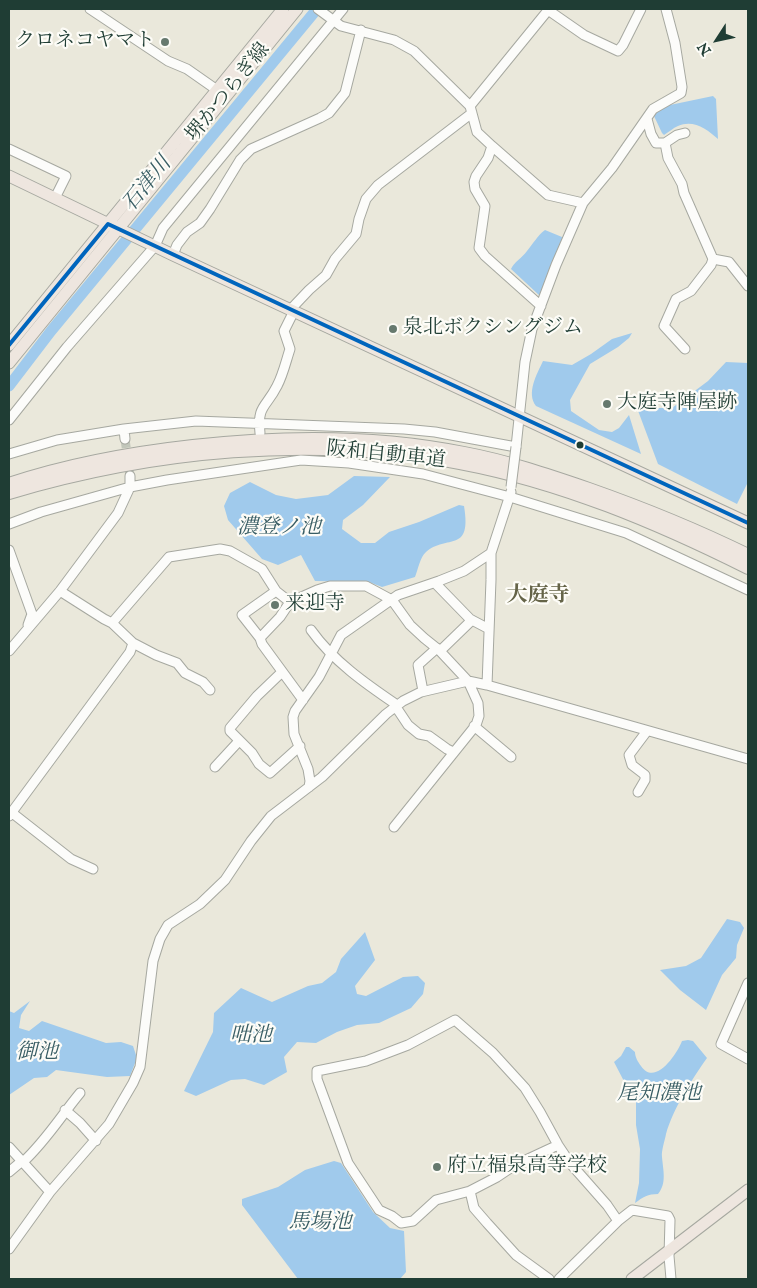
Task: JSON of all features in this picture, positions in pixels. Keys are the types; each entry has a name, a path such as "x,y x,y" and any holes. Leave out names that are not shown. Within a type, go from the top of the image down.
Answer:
{"highway":[{"name":"阪和自動車道","path":"13,487 88,462 146,452 246,440 308,438 418,446 463,452 524,467 644,509 748,556"},
{"name":"阪和自動車道","path":"13,487 148,461 246,450 307,448 415,456 462,463 519,477 564,491 640,517 748,568"}],"main road":[{"name":"堺かつらぎ線","path":"9,345 118,228 217,90 283,9"},
{"name":"堺かつらぎ線","path":"9,363 297,9"},
{"path":"9,176 173,255 748,523"},
{"path":"632,1279 748,1190"}],"street":[{"path":"90,9 168,61 187,69 217,90"},
{"path":"318,9 341,26 361,30 405,45 421,58 471,109 477,132 492,146 548,195 583,203"},
{"path":"9,420 163,228 343,9"},
{"path":"260,434 261,410 278,385 290,349 284,331 292,310 309,290 326,275 335,259 356,234 359,219 370,192 471,109 549,9 584,35 618,51 623,45 641,9"},
{"path":"487,685 491,553 511,492 525,362 532,328 556,265 583,203 612,168 658,105 681,93 682,87 666,9"},
{"path":"173,255 187,232 200,223 240,160 251,149 320,118 338,105 346,93 361,30"},
{"path":"647,119 653,140 656,143 665,143 677,135 685,133"},
{"path":"665,143 670,162 682,184 684,193 713,259 711,265 691,291 676,299 664,326 685,349"},
{"path":"492,146 488,158 474,182 475,189 485,206 479,248 485,256 541,306"},
{"path":"9,149 66,176 55,198"},
{"path":"713,259 729,262 748,286"},
{"path":"9,454 57,440 124,429 196,421 404,429 435,432 516,446"},
{"path":"124,429 126,439"},
{"path":"9,524 40,512 130,487 261,461 300,460 349,464 423,474 511,492 626,532 748,590"},
{"path":"9,651 60,590 118,513 130,487 130,476"},
{"path":"112,623 169,557 220,549 230,551 262,569 276,591 290,602"},
{"path":"9,550 32,614 26,629"},
{"path":"309,787 310,781 307,766 294,734 293,718 295,710 319,677 341,635 398,595 435,583 464,570 491,553"},
{"path":"435,583 472,620 489,629"},
{"path":"260,638 280,617 290,602 330,586 366,586 392,600 410,625 439,649 468,681 478,703 479,716 474,726 394,827"},
{"path":"60,590 112,623 133,643 177,663 185,673 203,682 210,690"},
{"path":"276,591 242,615 303,700"},
{"path":"423,691 418,665 472,620"},
{"path":"310,630 331,654 366,684 396,706 408,725 419,734 428,736 447,750 453,752"},
{"path":"93,869 64,854 10,812 130,652 133,643"},
{"path":"282,672 257,696 230,728 230,731 252,753 259,764 270,773 300,746"},
{"path":"9,1249 50,1192 109,1124 133,1083 140,1067 153,961 160,939 168,925 200,904 225,880 251,841 271,816 295,800 322,777 396,706 423,691 468,681 748,759"},
{"path":"474,726 511,757"},
{"path":"638,792 645,780 645,775 632,765 628,755 647,730"},
{"path":"215,767 239,741"},
{"path":"307,766 322,777"},
{"path":"748,983 722,1044 748,1059"},
{"path":"558,1145 515,1165 470,1191 436,1200 413,1221 401,1223 380,1210 344,1155 317,1079 317,1071 366,1061 408,1045 455,1020 493,1053 525,1088 570,1163 607,1205 618,1221"},
{"path":"9,1172 38,1149 65,1110 80,1093"},
{"path":"65,1110 96,1140"},
{"path":"9,1147 50,1192"},
{"path":"470,1191 474,1208 487,1223 516,1255 548,1279"},
{"path":"559,1279 618,1221 632,1210 660,1213 668,1216 670,1220 671,1279"}],"water":[{"path":"713,96 716,99 718,139 694,124 684,124 664,135 662,133 654,116 658,111 670,105"},
{"path":"545,230 562,237 563,241 540,296 511,269"},
{"path":"632,333 618,347 590,364 570,400 571,411 599,430 612,432 619,428 629,415 641,454 536,406 532,395 532,389 543,361 572,365 612,339"},
{"path":"726,362 748,363 748,482 737,504 658,464 637,408 672,408 708,381"},
{"name":"濃登ノ池","path":"354,476 390,477 363,505 343,520 342,529 361,543 375,543 389,532 459,505 464,506 466,521 461,537 426,552 415,577 382,587 369,582 315,581 301,555 278,565 262,559 228,520 224,506 230,493 250,482 276,495 296,499 328,495"},
{"path":"727,919 740,922 744,928 737,945 736,958 722,975 706,1010 680,990 660,970 686,966 701,958"},
{"name":"咄池","path":"365,932 375,960 355,986 357,994 366,996 403,977 418,976 425,983 423,994 411,1008 379,1023 357,1025 337,1032 316,1043 297,1042 284,1057 287,1072 264,1085 245,1079 231,1080 196,1096 184,1091 213,1032 214,1013 241,988 272,1002 308,986 322,983 336,972 341,959"},
{"name":"御池","path":"30,1001 21,1015 19,1028 29,1031 42,1021 106,1043 121,1042 133,1046 137,1058 130,1076 107,1077 56,1070 47,1077 34,1078 9,1095 9,1011 14,1013"},
{"name":"尾知濃池","path":"682,1041 693,1041 707,1058 684,1094 669,1124 662,1152 664,1176 661,1190 658,1194 646,1196 635,1203 639,1183 640,1149 636,1125 637,1085 635,1083 627,1087 614,1062 621,1056 626,1047 629,1047 635,1052 641,1066 653,1073 659,1071 671,1060"},
{"name":"馬場池","path":"334,1161 341,1163 373,1212 390,1228 404,1231 406,1272 400,1279 298,1279 242,1205 242,1199 278,1187 305,1170"}],"waterway":[{"name":"石津川","path":"9,386 51,331 317,9"}],"tunnel":[{"path":"125,439 130,476"}],"transit line":[{"path":"9,345 108,224 748,523"}],"place":[{"name":"クロネコヤマト","path":"165,42"},
{"name":"泉北ボクシングジム","path":"393,329"},
{"name":"大庭寺陣屋跡","path":"607,404"},
{"name":"来迎寺","path":"275,605"},
{"name":"府立福泉高等学校","path":"437,1167"}],"district":[{"name":"大庭寺","path":"538,597"}]}
